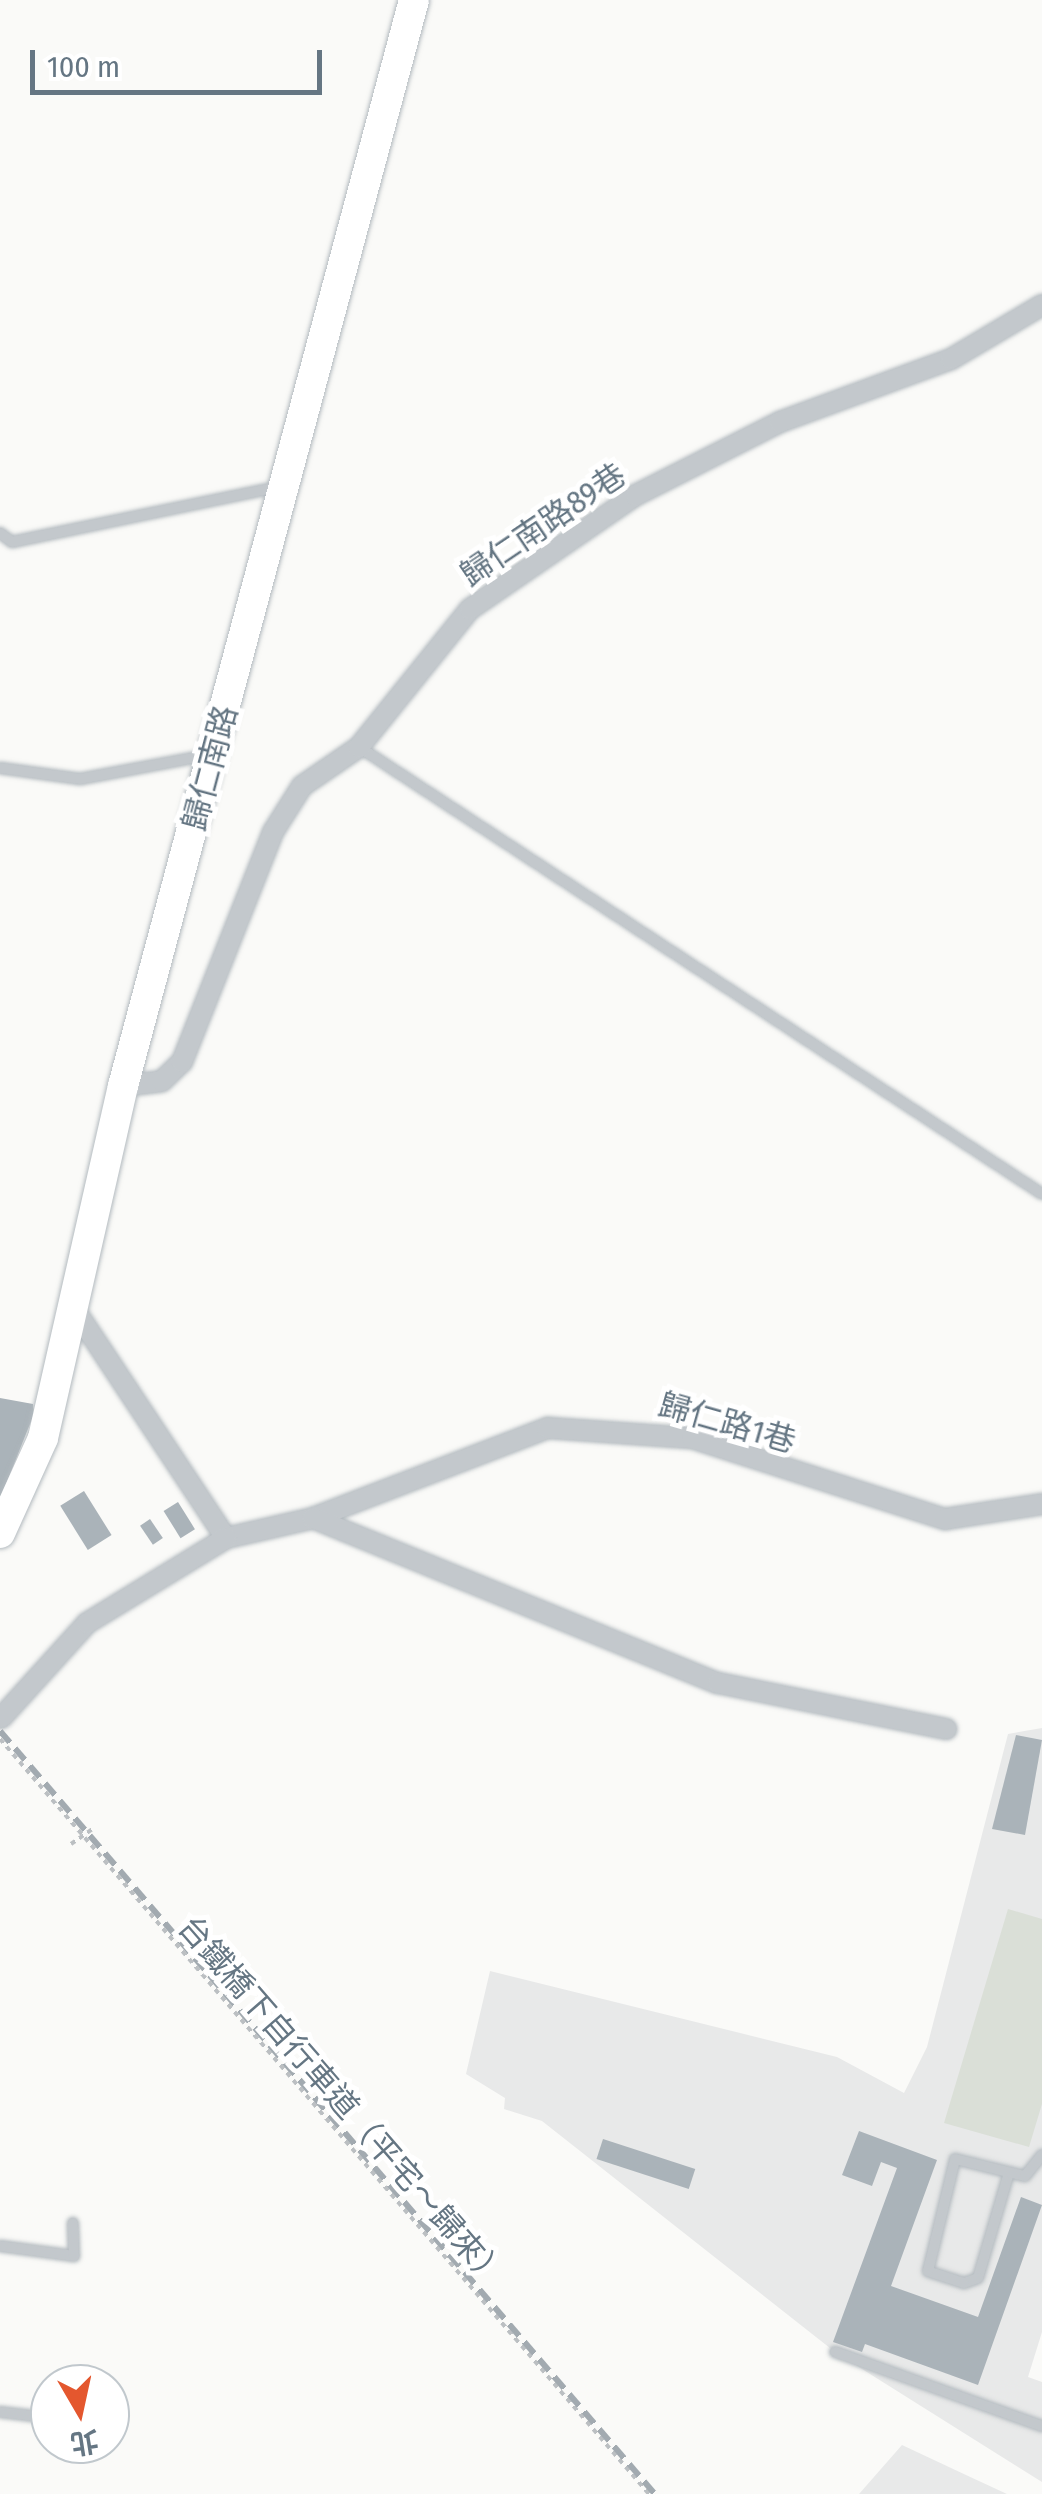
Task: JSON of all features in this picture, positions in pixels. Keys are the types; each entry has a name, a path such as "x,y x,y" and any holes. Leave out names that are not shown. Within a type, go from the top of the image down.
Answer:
{"street":[{"name":"歸仁南路","path":"0,1533 43,1438 123,1086 289,484 414,0"},
{"name":"歸仁南路89巷","path":"123,1086 162,1082 182,1062 274,832 302,786 359,748 470,609 636,495 780,422 951,359 1042,305"},
{"path":"75,1310 226,1538"},
{"name":"歸仁路1巷","path":"0,1725 86,1622 226,1538 313,1518 548,1428 601,1426 692,1438 911,1513 945,1519 1042,1504"},
{"path":"313,1518 718,1683 946,1729"}],"lane":[{"path":"0,533 12,542 289,484"},
{"path":"359,748 1042,1194"},
{"path":"0,768 80,779 214,754"},
{"path":"1008,2176 978,2278 964,2284 928,2272 956,2160 1008,2176 1026,2176 1042,2155"},
{"path":"0,2246 74,2256 73,2223"},
{"path":"835,2352 1042,2426"},
{"path":"0,2412 30,2416"}],"path":[{"name":"台鐵橋下自行車道（平宅～歸來）","path":"0,1725 82,1836 649,2494"},
{"path":"71,1844 95,1827"}],"shaded area":[{"path":"1042,1728 1042,2332 1028,2377 1042,2382 1042,2482 835,2352 542,2121 504,2109 505,2098 466,2074 490,1971 837,2057 904,2093 927,2047 1008,1734"},
{"path":"1008,1909 1042,1919 1042,2104 1029,2147 944,2123"},
{"path":"902,2445 966,2475 1007,2494 859,2494"}],"building":[{"path":"0,1398 33,1404 34,1414 0,1499"},
{"path":"84,1491 112,1535 88,1550 60,1506"},
{"path":"178,1502 195,1529 181,1538 164,1511"},
{"path":"150,1519 163,1538 153,1545 140,1526"},
{"path":"1016,1735 1042,1740 1025,1835 992,1829"},
{"path":"859,2131 937,2160 891,2286 978,2317 1021,2197 1042,2205 978,2385 865,2344 862,2352 833,2342 897,2168 881,2162 872,2186 842,2175"},
{"path":"603,2139 695,2169 689,2189 597,2159"}],"railway":[{"path":"0,1731 655,2494"}]}
